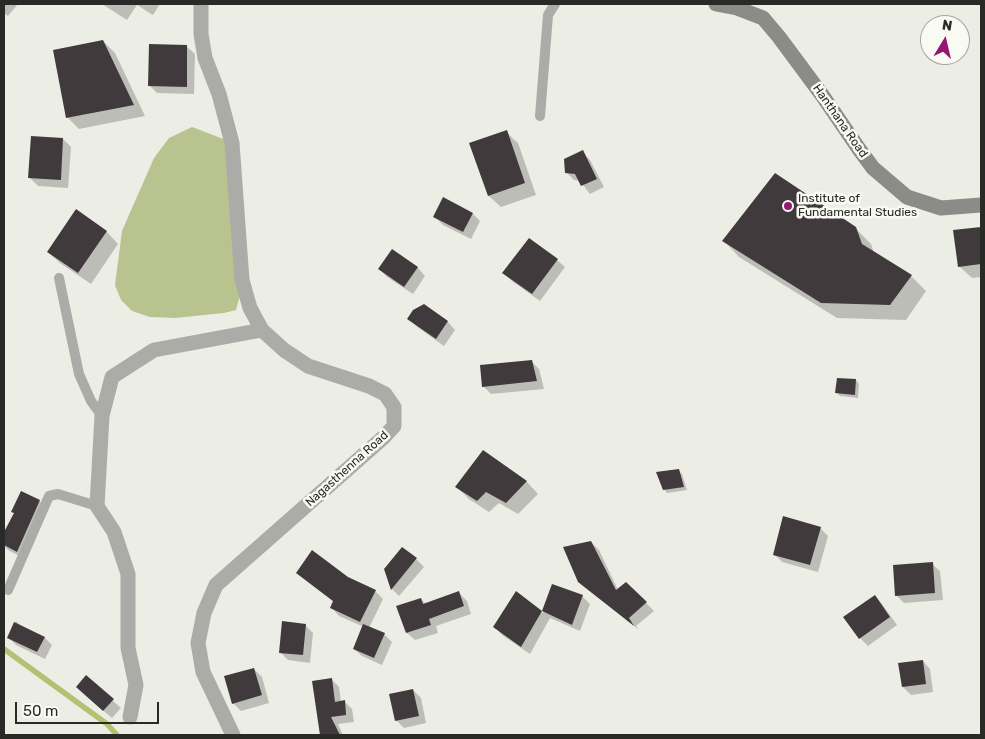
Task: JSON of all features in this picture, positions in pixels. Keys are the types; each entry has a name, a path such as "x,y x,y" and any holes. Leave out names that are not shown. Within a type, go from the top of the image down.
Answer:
{"street":[{"name":"Nagasthenna Road","path":"201,4 201,34 204,58 220,94 232,144 242,280 250,308 262,330 284,350 308,366 370,386 385,394 394,407 394,426 384,437 216,585 204,613 198,643 203,672 232,735"},
{"name":"Hanthana Road","path":"716,4 737,8 763,18 822,95 873,168 908,197 940,208 981,204"},
{"path":"130,717 136,685 128,648 128,574 114,532 97,506 102,416 112,377 154,350 262,330"}],"lane":[{"path":"540,116 548,15 555,4"},
{"path":"59,278 78,374 91,401 102,416"},
{"path":"8,590 49,496 58,494 97,506"}],"green space":[{"path":"192,127 226,140 240,295 236,310 224,313 175,318 150,317 132,311 121,300 115,285 122,231 154,158 169,138"}],"building":[{"path":"103,40 134,105 66,118 53,50"},
{"path":"149,44 187,45 187,87 148,86"},
{"path":"507,130 525,183 488,196 469,143"},
{"path":"31,136 63,138 61,180 28,178"},
{"path":"583,150 597,179 581,186 575,174 565,173 564,159"},
{"path":"775,173 856,227 862,244 912,275 890,305 821,303 722,241"},
{"path":"443,197 473,213 463,232 433,217"},
{"path":"76,209 107,231 78,273 47,252"},
{"path":"981,227 981,264 958,267 953,230"},
{"path":"529,238 558,259 532,294 502,273"},
{"path":"392,249 418,267 404,287 378,269"},
{"path":"424,304 448,321 436,339 407,319 413,310"},
{"path":"532,360 537,381 482,387 480,365"},
{"path":"837,378 856,379 855,395 835,393"},
{"path":"483,450 527,481 506,503 486,492 477,501 455,487"},
{"path":"679,469 684,487 663,490 656,472"},
{"path":"21,491 40,500 17,552 4,545 4,532 14,513 11,512"},
{"path":"783,516 821,527 810,565 773,555"},
{"path":"591,541 616,590 626,582 647,602 629,618 634,626 578,582 563,547"},
{"path":"402,547 417,558 391,590 384,569"},
{"path":"312,550 348,577 376,590 360,622 330,608 333,601 296,573"},
{"path":"933,562 935,593 895,596 893,565"},
{"path":"552,584 583,595 572,625 542,611"},
{"path":"459,591 464,606 429,619 431,625 406,633 396,606 421,598 423,604"},
{"path":"516,591 542,611 521,647 493,627"},
{"path":"875,595 890,617 859,639 843,617"},
{"path":"282,621 306,624 303,655 279,653"},
{"path":"14,622 45,637 37,652 7,638"},
{"path":"363,624 385,633 374,658 353,649"},
{"path":"923,660 926,684 902,687 898,663"},
{"path":"254,668 262,695 232,704 224,676"},
{"path":"86,675 114,699 103,711 76,687"},
{"path":"332,678 335,702 345,700 346,715 331,717 340,735 320,735 312,681"},
{"path":"413,689 419,716 395,721 389,694"}],"waterway":[{"path":"4,649 107,724 117,735"}],"place":[{"name":"Institute of Fundamental Studies","path":"788,206"}]}
